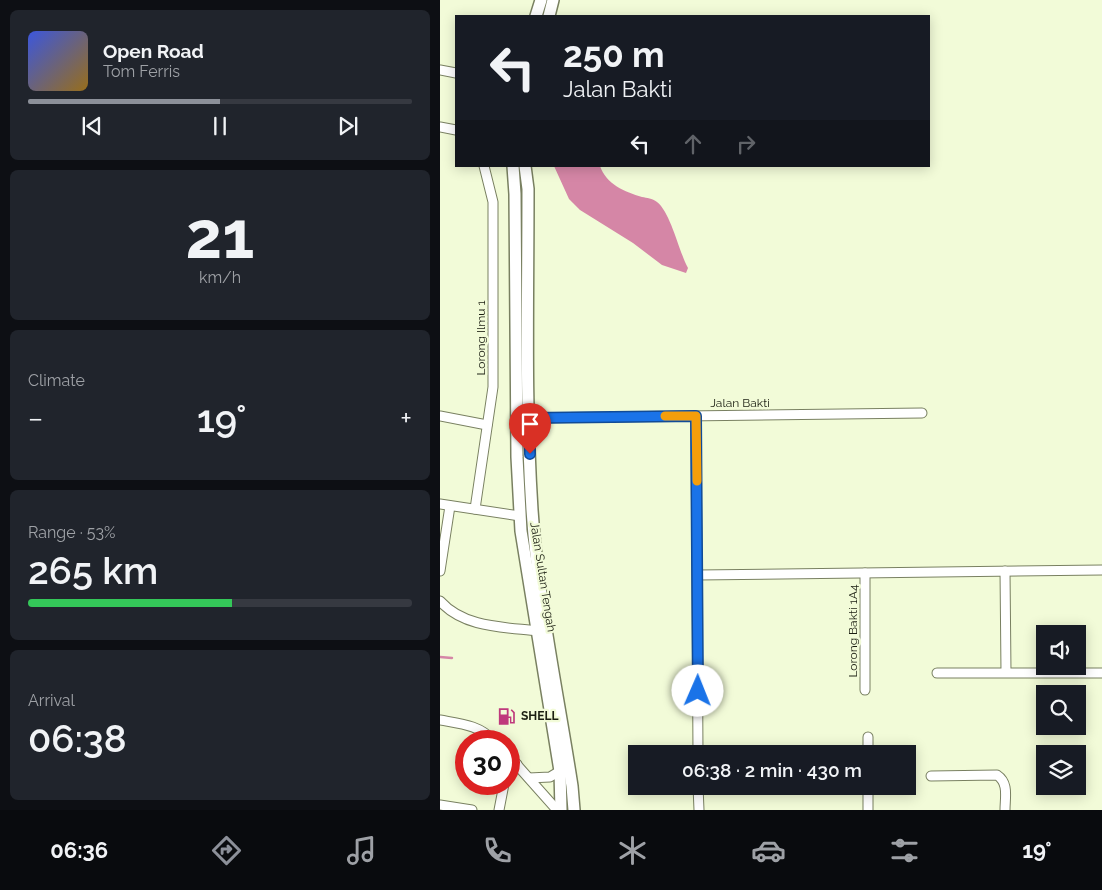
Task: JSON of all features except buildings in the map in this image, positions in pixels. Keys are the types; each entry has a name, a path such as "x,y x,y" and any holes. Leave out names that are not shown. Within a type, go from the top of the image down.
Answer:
{"main road":[{"path":"536,15 541,0"},
{"path":"549,15 553,0"},
{"name":"Jalan Sultan Tengah","path":"513,167 515,194 517,457 520,516 523,547 560,771 561,810"},
{"name":"Jalan Sultan Tengah","path":"525,167 528,189 529,418 536,552 572,786 574,810"}],"street":[{"path":"440,70 455,73"},
{"path":"440,127 455,130"},
{"name":"Lorong Ilmu 1","path":"475,509 493,387 493,202 484,167"},
{"name":"Jalan Bakti","path":"529,418 922,413"},
{"path":"440,416 487,425"},
{"path":"696,416 698,745"},
{"path":"440,504 520,516"},
{"path":"440,571 450,506"},
{"path":"698,576 1102,570"},
{"path":"1005,571 1006,672"},
{"name":"Lorong Bakti 1A4","path":"865,573 866,690"},
{"path":"440,602 448,610 465,620 538,630"},
{"path":"937,672 1102,672"},
{"path":"440,720 474,726 482,730"},
{"path":"868,737 868,745"},
{"path":"520,768 557,810"},
{"path":"529,778 550,778 560,771"},
{"path":"931,776 997,775 1005,785 1005,810"},
{"path":"499,810 502,795"},
{"path":"698,795 699,810"},
{"path":"868,795 868,810"},
{"path":"440,805 472,810"}],"shaded area":[{"path":"554,167 600,167 607,178 617,186 629,193 657,202 671,223 688,268 686,273 662,265 633,243 580,210 569,199"}],"waterway":[{"path":"440,657 452,658"}],"slow traffic":[{"path":"665,416 696,416 697,481"}],"place":[{"name":"SHELL","path":"507,716"}],"route":[{"path":"530,454 529,418 696,416 698,691"}]}
